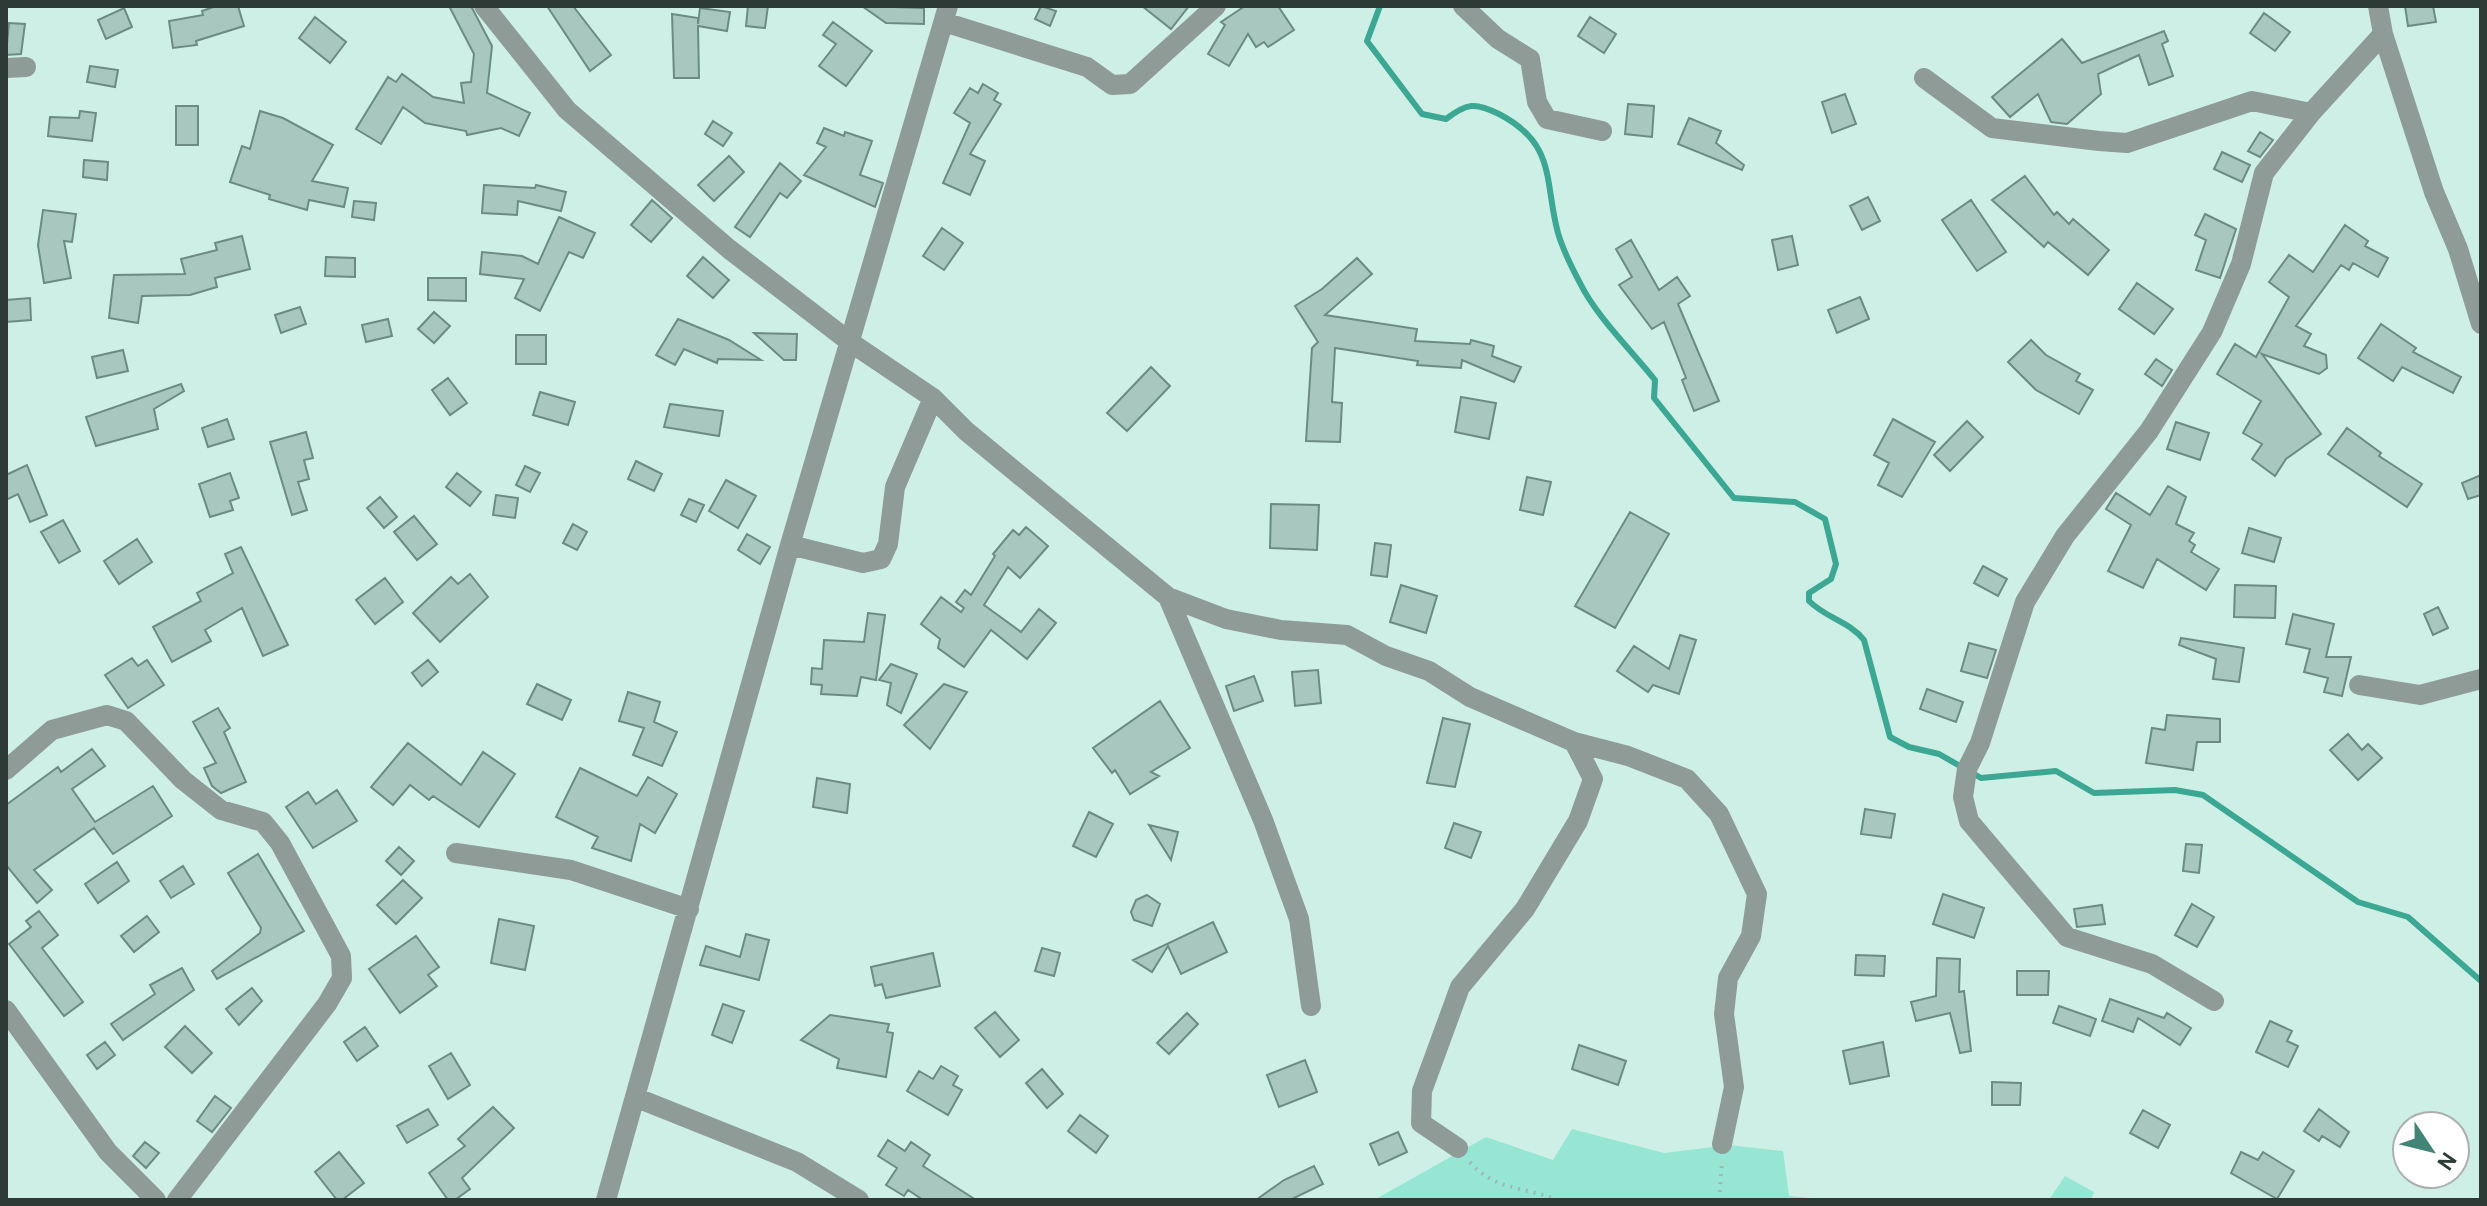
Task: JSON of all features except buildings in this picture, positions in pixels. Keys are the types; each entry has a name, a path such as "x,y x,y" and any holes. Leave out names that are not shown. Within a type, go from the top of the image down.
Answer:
{"street":[{"path":"484,6 567,110 729,249 850,342 933,398 966,431 1168,597 1226,619 1281,630 1347,635 1386,656 1429,671 1470,697 1574,742 1628,756 1687,779 1719,814 1757,894 1751,936 1728,978 1724,1014 1734,1087 1722,1144"},
{"path":"606,1200 790,545 946,14 1087,67 1112,85 1130,84 1216,6"},
{"path":"1463,6 1498,39 1530,59 1534,93 1547,119 1552,123 1602,131"},
{"path":"2378,6 2383,34 2434,192 2458,249 2481,324"},
{"path":"2214,1001 2152,964 2067,937 1969,821 1963,797 1967,769 1980,743 2025,602 2065,536 2149,431 2212,332 2241,264 2264,173 2311,113 2383,34"},
{"path":"1924,78 1992,128 2099,141 2127,143 2252,101 2311,113"},
{"path":"2458,249 2481,260"},
{"path":"790,545 863,563 881,559 888,544 895,487 933,398"},
{"path":"1168,597 1263,820 1299,919 1311,1006"},
{"path":"2359,685 2420,695 2481,679"},
{"path":"6,770 52,730 107,715 126,721 183,780 221,810 263,822 280,843 341,956 342,978 327,1004 177,1200"},
{"path":"1458,1148 1421,1123 1422,1091 1460,987 1525,909 1578,821 1593,779 1574,742"},
{"path":"456,853 571,870 689,909"},
{"path":"6,1010 108,1152 156,1200"},
{"path":"637,1098 797,1162 859,1200"}],"path":[{"path":"1719,1200 1722,1144"},
{"path":"1458,1148 1480,1175 1504,1186 1557,1200"}],"green space":[{"path":"1572,1129 1664,1153 1729,1145 1783,1151 1789,1196 1832,1200 1374,1200 1486,1137 1553,1160"},
{"path":"2065,1176 2094,1192 2091,1200 2049,1200"}],"waterway":[{"path":"1380,6 1367,41 1422,114 1446,119 1466,107 1484,107 1518,126 1531,138 1545,166 1560,239 1587,295 1655,380 1654,398 1734,498 1795,502 1825,519 1836,564 1831,579 1809,593 1809,601 1864,640 1890,737 1909,747 1939,754 1981,778 2056,771 2094,793 2175,790 2203,795 2358,902 2408,917 2481,981"}]}
